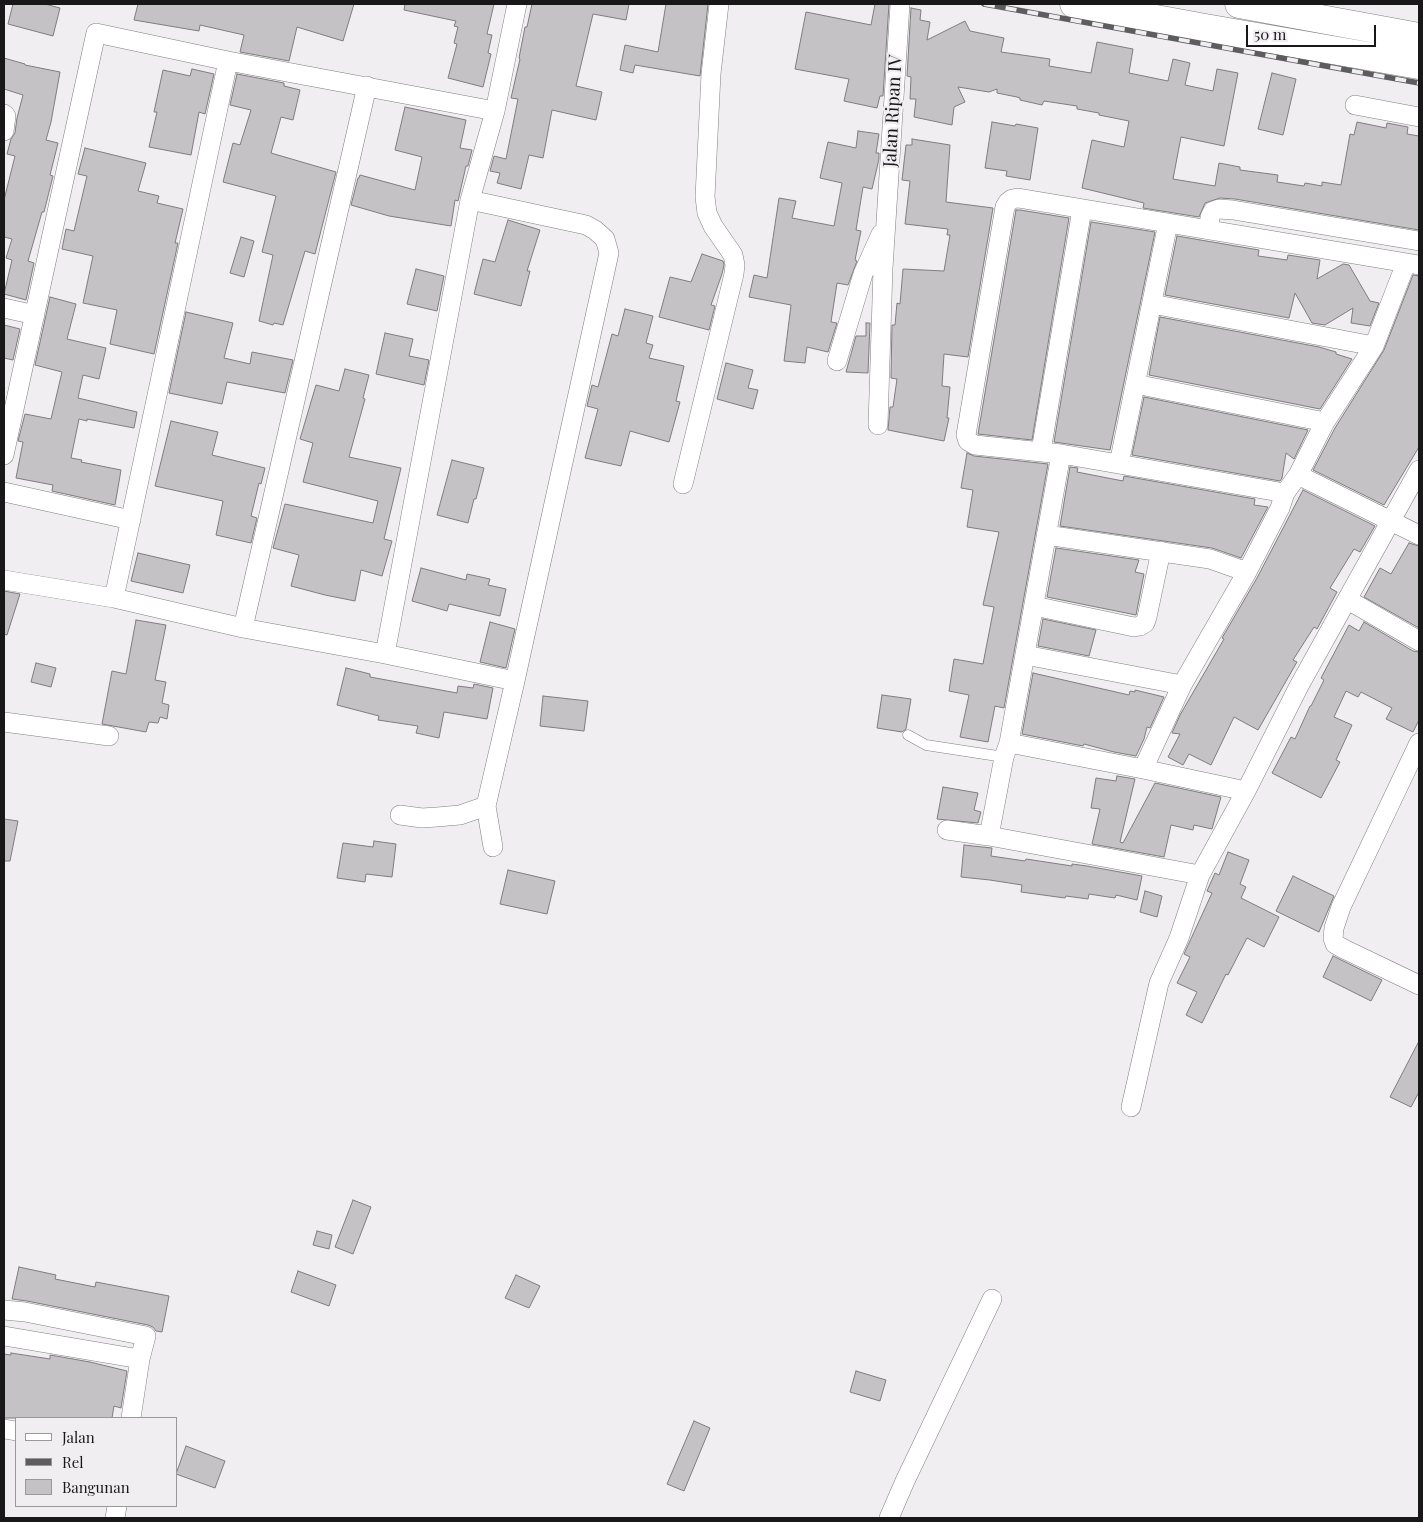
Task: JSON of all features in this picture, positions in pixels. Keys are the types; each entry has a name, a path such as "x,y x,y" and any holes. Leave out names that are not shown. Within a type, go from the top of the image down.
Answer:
{"highway":[{"path":"1074,4 1181,13 1419,65"},
{"path":"1239,4 1419,37"}],"street":[{"path":"385,654 470,200 495,111 517,4"},
{"path":"682,484 735,265 732,255 707,213 705,197 710,74 719,4"},
{"name":"Jalan Ripan IV","path":"878,425 883,268 900,4"},
{"path":"4,455 96,33 228,61 495,111"},
{"path":"114,598 228,61"},
{"path":"244,628 367,86"},
{"path":"1355,105 1419,117"},
{"path":"4,114 6,116 4,131"},
{"path":"1143,769 1182,685 1247,572 1280,508 1285,493 1298,475 1325,422 1374,346 1412,264 1018,198 1008,202 1005,207 966,435 968,441 975,444 1061,454 1285,493"},
{"path":"470,200 586,225 605,239 609,253 486,806 493,847"},
{"path":"1041,451 1082,209"},
{"path":"1209,230 1210,217 1213,211 1219,209 1419,241"},
{"name":"Jalan Ripan IV","path":"837,361 863,274 887,219"},
{"path":"1119,464 1168,223"},
{"path":"1152,304 1374,346"},
{"path":"4,308 35,314"},
{"path":"1135,384 1325,422"},
{"path":"989,836 1007,750 1061,454"},
{"path":"1131,1107 1159,983 1178,938 1200,875 1246,791 1298,686 1348,600 1419,470"},
{"path":"1298,475 1419,535"},
{"path":"4,492 130,520"},
{"path":"1046,535 1210,559 1247,572"},
{"path":"1034,606 1134,627 1140,626 1145,623 1147,617 1161,552"},
{"path":"4,580 114,598 244,628 385,654 515,681"},
{"path":"1348,600 1419,641"},
{"path":"1025,654 1182,685"},
{"path":"4,722 109,736"},
{"path":"1419,743 1340,907 1333,938 1336,944 1344,949 1419,985"},
{"path":"1007,750 1143,769 1246,791"},
{"path":"400,815 437,818 460,815 486,806"},
{"path":"947,830 1200,875"},
{"path":"889,1518 992,1299"},
{"path":"4,1310 25,1312 146,1336 140,1359 131,1417"},
{"path":"4,1336 140,1359"}],"lane":[{"path":"908,735 926,745 1007,750"}],"building":[{"path":"13,4 45,4 60,8 53,36 8,24"},
{"path":"138,4 354,4 343,41 297,27 289,61 240,52 244,35 200,25 199,31 134,20"},
{"path":"405,4 494,4 487,34 492,35 488,53 491,54 483,87 448,78 457,44 454,43 458,27 454,26 456,21 404,10"},
{"path":"532,4 629,4 626,20 593,14 576,86 602,92 596,120 552,110 543,158 529,155 521,189 497,183 500,173 490,171 494,156 506,159 518,99 511,98 525,27 527,27"},
{"path":"666,4 708,4 700,76 635,65 633,73 620,70 625,45 658,52"},
{"path":"875,4 889,4 883,96 880,96 877,108 844,101 849,79 795,69 806,12 871,25"},
{"path":"911,8 921,10 920,20 930,22 927,40 965,21 970,31 1004,38 1001,52 1050,59 1049,66 1091,73 1097,42 1133,49 1129,73 1168,81 1173,59 1190,63 1185,85 1213,91 1217,69 1238,73 1224,146 1181,137 1173,179 1215,186 1219,163 1240,167 1240,170 1278,175 1277,182 1304,186 1305,183 1322,186 1322,182 1341,185 1350,134 1354,135 1357,122 1386,128 1387,123 1408,127 1407,134 1419,136 1419,230 1220,198 1205,203 1199,217 1143,208 1144,203 1082,188 1092,140 1124,147 1129,121 1077,109 1077,106 1044,101 1042,105 997,93 997,89 989,92 958,87 965,102 954,107 952,125 914,117 916,99 910,99 911,77 907,76"},
{"path":"4,58 25,65 60,72 46,140 58,143 50,175 53,176 44,212 42,212 28,261 34,263 26,300 4,294 12,260 6,258 12,239 4,237 4,200 15,156 7,154 11,139 15,133 23,95 4,89"},
{"path":"192,69 214,74 205,114 199,112 191,155 149,147 157,112 154,112 163,70 190,76"},
{"path":"1272,73 1296,79 1283,135 1258,129"},
{"path":"237,74 284,83 284,86 300,90 293,120 281,117 271,153 336,172 315,254 305,251 283,325 274,323 273,325 259,321 273,255 262,252 276,196 223,182 233,143 240,145 251,110 230,105"},
{"path":"405,107 466,120 460,148 472,150 468,166 466,166 458,201 455,200 451,226 389,216 351,205 360,175 415,190 422,157 395,150"},
{"path":"992,122 1038,128 1030,180 1006,176 1007,171 985,168"},
{"path":"858,131 879,134 876,153 879,153 879,159 872,189 863,187 856,230 861,231 855,260 857,261 848,285 837,283 831,322 837,323 828,352 807,347 805,363 784,361 791,305 749,297 754,275 767,278 779,198 796,201 792,218 834,226 842,183 820,178 828,142 856,148"},
{"path":"912,139 950,145 946,202 993,208 968,357 944,354 942,386 950,387 947,418 949,418 944,441 888,430 890,407 893,407 897,379 891,378 892,325 895,325 897,303 900,304 903,269 944,271 950,235 947,235 948,229 905,224 910,181 902,180 906,145 912,145"},
{"path":"85,148 146,163 138,191 159,196 157,203 183,209 175,243 178,243 154,354 110,344 117,310 83,303 93,256 62,249 66,229 74,231 87,176 78,174"},
{"path":"1016,210 1069,218 1032,440 978,434"},
{"path":"508,220 540,230 527,271 530,271 521,306 474,294 483,259 495,262"},
{"path":"1091,222 1155,232 1110,450 1054,442"},
{"path":"1177,236 1259,250 1258,256 1287,260 1288,255 1320,260 1317,279 1343,264 1349,265 1370,301 1379,303 1370,326 1351,323 1353,308 1325,325 1312,323 1295,293 1289,318 1165,295"},
{"path":"241,237 254,241 244,277 230,273"},
{"path":"702,254 723,261 724,265 711,305 715,306 709,330 659,317 670,277 691,282"},
{"path":"416,269 444,276 437,311 407,304"},
{"path":"1413,275 1419,276 1419,447 1384,505 1313,470 1335,428 1384,350"},
{"path":"50,297 76,304 67,339 106,348 99,379 83,375 78,398 137,412 134,428 79,419 71,458 82,460 81,462 121,470 115,505 52,491 53,485 16,478 23,442 18,441 25,414 51,419 62,372 35,365"},
{"path":"625,309 653,316 646,343 653,345 649,358 684,366 676,401 680,402 669,442 630,431 621,466 585,458 598,409 587,406 592,385 598,387 612,334 618,336"},
{"path":"186,312 233,323 224,358 250,364 252,352 293,360 285,393 227,382 222,404 169,393"},
{"path":"1160,317 1319,347 1352,359 1320,409 1149,375"},
{"path":"866,323 870,323 868,373 846,372 856,336 866,336"},
{"path":"4,325 20,329 13,360 4,358"},
{"path":"385,333 413,339 409,356 429,360 424,385 376,374"},
{"path":"726,363 753,370 748,388 758,390 753,409 717,399"},
{"path":"345,369 369,375 363,398 365,399 349,457 401,468 384,539 392,541 382,576 361,570 355,601 291,586 299,555 273,548 285,504 373,523 378,501 303,482 313,443 300,439 316,385 339,391"},
{"path":"1144,397 1308,430 1294,459 1286,453 1280,481 1132,455"},
{"path":"171,421 218,432 212,455 265,468 261,484 259,483 251,516 257,518 251,543 216,535 223,501 155,486"},
{"path":"967,453 974,456 1048,464 1004,708 995,706 988,742 960,737 969,695 949,691 954,659 983,664 994,607 983,605 999,532 967,527 973,490 961,488"},
{"path":"452,460 484,468 468,523 437,515"},
{"path":"1070,467 1078,468 1077,472 1123,481 1124,476 1255,499 1254,505 1268,507 1241,558 1212,548 1060,526"},
{"path":"1303,490 1375,526 1360,552 1354,549 1330,588 1337,592 1317,629 1314,627 1293,660 1297,662 1258,730 1234,717 1211,765 1189,754 1183,765 1168,757 1180,734 1172,733"},
{"path":"1409,543 1419,546 1419,628 1364,597 1380,568 1391,574"},
{"path":"1056,548 1139,560 1135,572 1144,574 1136,615 1047,597"},
{"path":"138,553 190,565 183,593 131,581"},
{"path":"421,568 466,580 467,574 490,579 488,585 506,589 500,616 449,604 447,611 412,601"},
{"path":"4,591 20,594 7,635 4,634"},
{"path":"1043,619 1096,630 1089,656 1038,646"},
{"path":"136,620 166,625 155,680 166,682 162,703 169,705 167,719 160,717 158,723 149,722 146,732 102,724 112,671 126,674"},
{"path":"490,622 515,629 506,668 480,662"},
{"path":"1364,622 1413,651 1419,652 1419,720 1413,732 1386,719 1392,708 1361,692 1358,697 1346,691 1334,717 1352,725 1336,760 1340,762 1321,798 1272,773 1291,737 1295,739 1324,680 1321,678 1349,625 1359,631"},
{"path":"36,663 56,668 51,687 31,682"},
{"path":"346,668 370,674 370,677 457,693 458,686 473,688 474,684 493,688 487,719 444,712 439,738 416,733 418,726 378,720 379,716 337,705"},
{"path":"1033,673 1129,695 1130,691 1135,692 1135,690 1164,697 1150,728 1147,727 1136,756 1114,752 1084,744 1083,746 1022,734"},
{"path":"882,695 911,699 906,729 902,732 877,728"},
{"path":"543,696 588,701 584,731 540,726"},
{"path":"1117,776 1135,779 1120,842 1123,843 1155,783 1221,797 1212,829 1194,825 1193,830 1171,825 1164,857 1092,844 1100,809 1091,808 1096,778 1116,781"},
{"path":"943,787 978,793 974,810 981,812 978,823 937,819"},
{"path":"4,819 18,821 10,861 4,861"},
{"path":"374,841 396,844 392,877 366,874 365,882 337,878 343,843 373,847"},
{"path":"964,845 992,848 991,856 1072,866 1072,864 1142,876 1137,900 1116,895 1115,898 1089,894 1088,899 1066,896 1065,898 1021,892 1022,885 961,877"},
{"path":"1228,852 1249,860 1240,884 1246,887 1241,898 1279,917 1264,947 1247,938 1228,975 1226,974 1202,1023 1186,1015 1197,992 1177,983 1190,957 1184,954 1212,893 1207,891 1215,873 1219,875"},
{"path":"508,870 555,881 547,914 500,904"},
{"path":"1293,876 1334,896 1319,932 1276,911"},
{"path":"1145,891 1162,896 1157,917 1140,912"},
{"path":"1333,956 1382,980 1371,1001 1323,977"},
{"path":"1419,1041 1419,1092 1411,1107 1390,1097"},
{"path":"353,1200 371,1207 353,1254 335,1247"},
{"path":"317,1231 332,1235 329,1249 313,1245"},
{"path":"19,1267 56,1275 55,1279 95,1287 96,1282 169,1296 162,1332 156,1331 148,1325 12,1299"},
{"path":"298,1271 336,1285 329,1306 291,1292"},
{"path":"516,1275 540,1286 529,1308 505,1298"},
{"path":"11,1353 50,1359 50,1355 127,1371 121,1408 114,1406 112,1417 4,1418 4,1354 11,1355"},
{"path":"856,1371 886,1380 880,1401 850,1392"},
{"path":"694,1421 710,1428 684,1491 667,1484"},
{"path":"186,1446 225,1461 215,1488 178,1475 178,1468"}],"railway":[{"path":"984,4 1419,83"}]}
